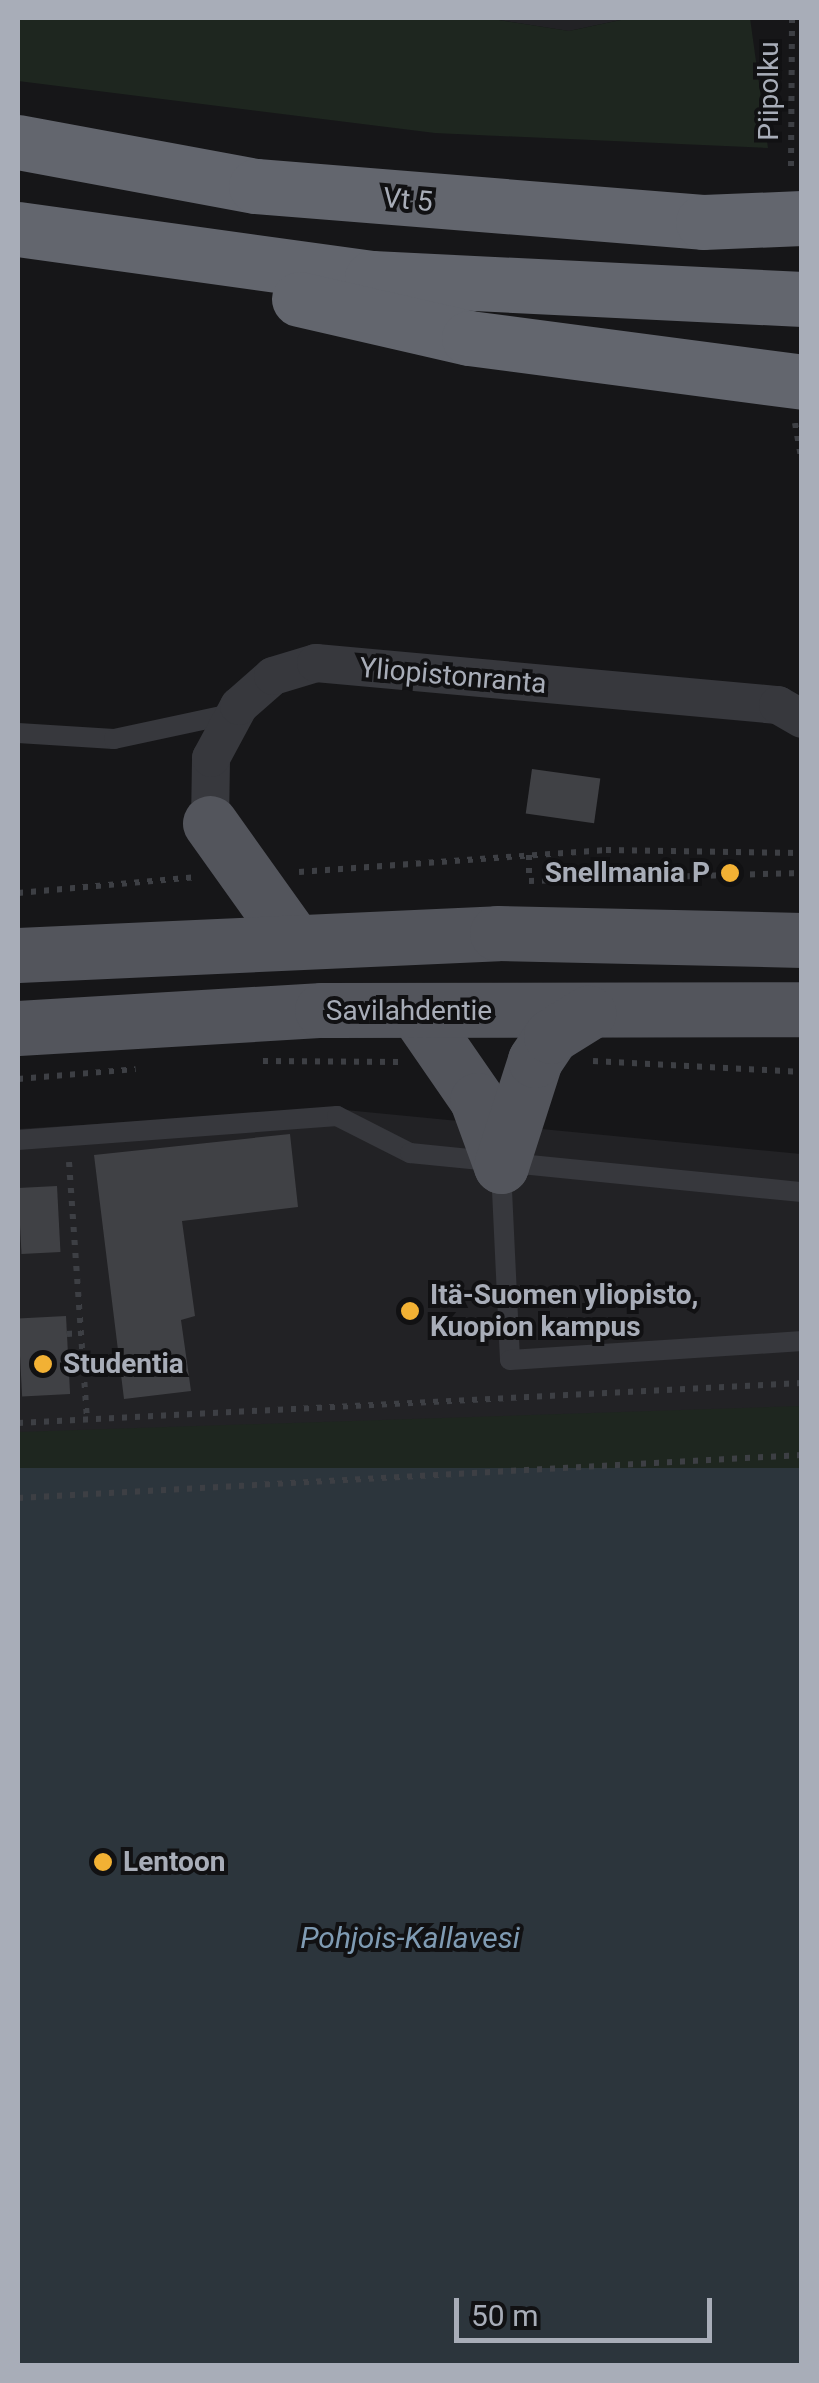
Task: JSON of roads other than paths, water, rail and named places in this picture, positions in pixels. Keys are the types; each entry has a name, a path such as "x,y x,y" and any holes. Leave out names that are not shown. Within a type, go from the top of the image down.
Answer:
{"highway":[{"name":"Vt 5","path":"18,142 256,186 703,222 802,218"},
{"path":"18,228 372,278 802,299"},
{"path":"100,240 469,338 798,402"}],"main road":[{"path":"224,859 295,942"},
{"path":"182,946 209,913 224,859"},
{"path":"18,956 182,946 606,932 802,940"},
{"name":"Savilahdentie","path":"18,1028 414,1010 588,1013 801,1008"},
{"path":"414,1010 477,1100 501,1166"},
{"path":"501,1166 534,1060 550,1036 588,1013"}],"street":[{"name":"Yliopistonranta","path":"224,859 211,758 235,713 273,676 316,663 778,705 802,719"}],"lane":[{"path":"18,733 114,739 235,713"},
{"path":"18,1140 337,1116 410,1154 501,1166 802,1192"},
{"path":"501,1166 510,1360 802,1342"}],"water":[{"name":"Pohjois-Kallavesi","path":"18,1468 801,1468 801,2365 18,2365"}],"place":[{"name":"Snellmania P","path":"730,873"},
{"name":"Itä-Suomen yliopisto, Kuopion kampus","path":"410,1311"},
{"name":"Studentia","path":"43,1364"},
{"name":"Lentoon","path":"103,1862"}]}
